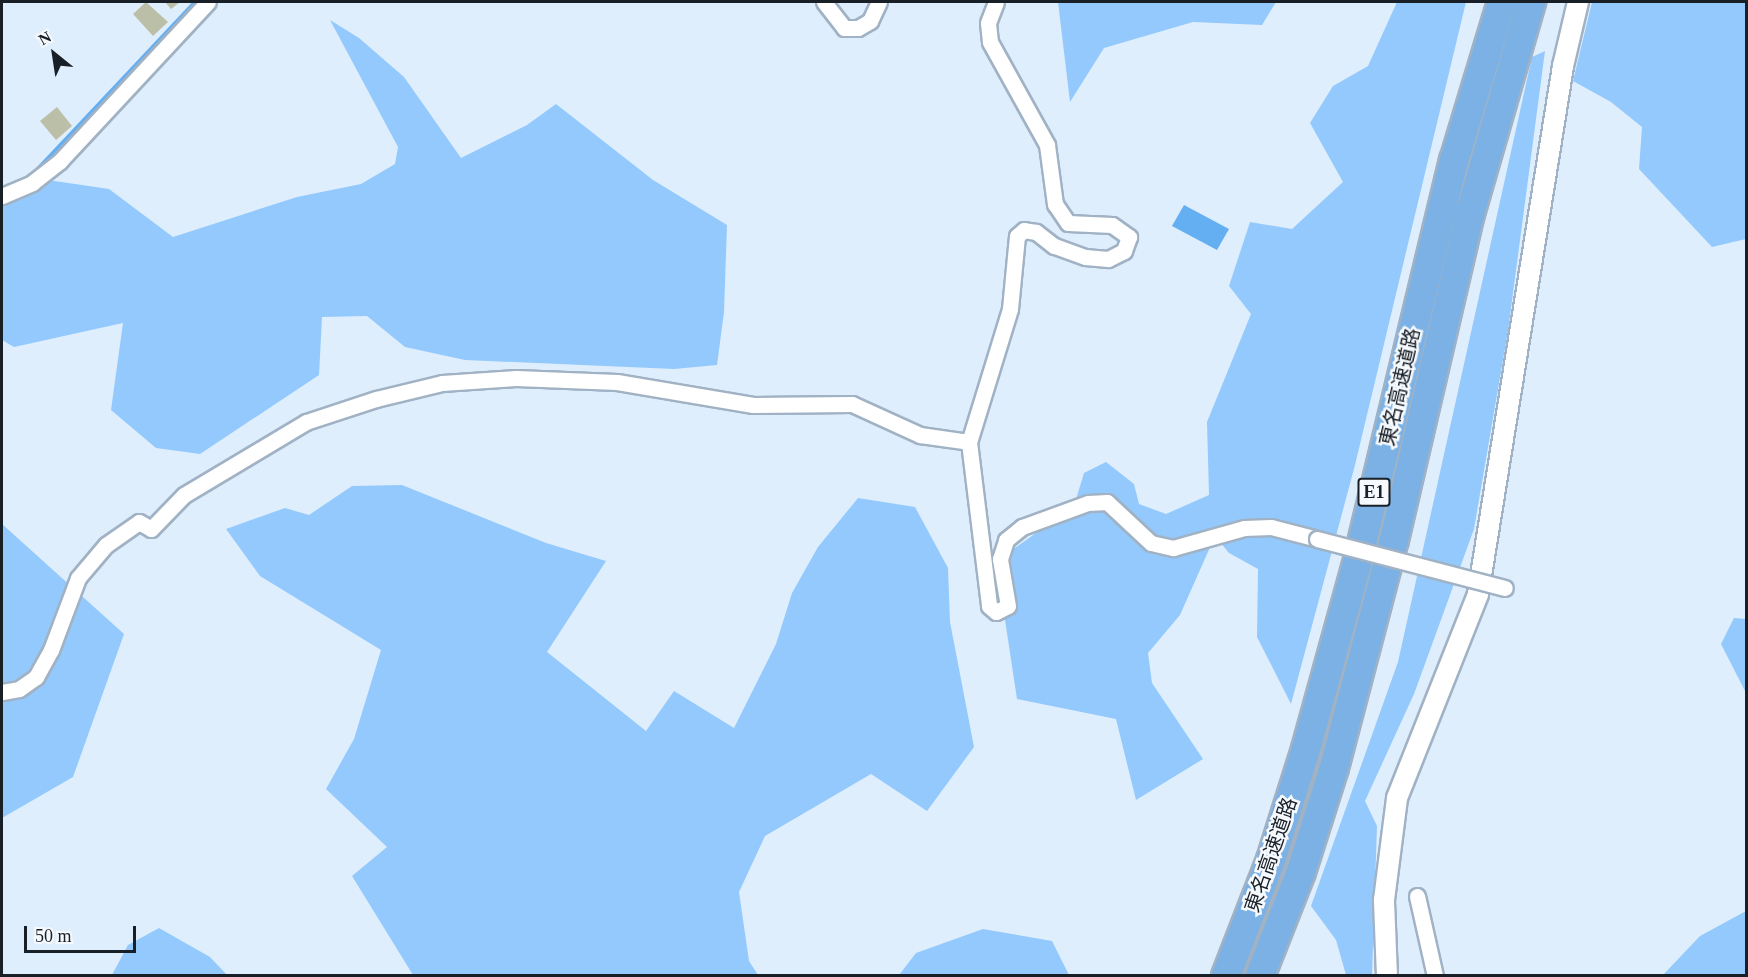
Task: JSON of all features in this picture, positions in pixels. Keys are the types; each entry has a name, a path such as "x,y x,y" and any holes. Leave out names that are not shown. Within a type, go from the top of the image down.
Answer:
{"highway":[{"name":"東名高速道路","path":"1226,975 1271,860 1306,749 1356,568 1454,161 1502,2"},
{"name":"東名高速道路","path":"1260,975 1301,872 1350,713 1470,214 1531,2"}],"street":[{"path":"2,196 32,183 60,161 208,2"},
{"path":"824,2 844,28 858,28 870,21 879,2"},
{"path":"996,2 988,23 990,42 1047,145 1055,204 1068,224 1112,225 1129,237 1124,251 1108,259 1085,257 1054,246 1036,232 1024,230 1017,236 1010,309 969,442 987,598 996,612 1008,606 1000,559 1006,540 1022,527 1088,503 1107,502 1151,543 1173,548 1244,528 1271,527 1505,588"},
{"path":"1387,975 1384,900 1397,798 1478,594 1563,66 1578,2"},
{"path":"2,692 19,688 36,677 51,650 78,578 106,545 139,522 151,529 184,495 306,422 376,399 442,383 516,378 617,382 753,405 852,404 920,435 969,442"},
{"path":"1417,896 1435,975"}],"shaded area":[{"path":"1058,2 1276,2 1262,25 1193,22 1104,48 1070,102"},
{"path":"1397,2 1466,2 1355,465 1291,704 1257,637 1258,569 1229,553 1215,536 1180,615 1148,653 1152,683 1203,759 1136,800 1116,719 1017,699 1005,620 1012,550 1074,506 1084,473 1106,462 1134,484 1139,504 1166,514 1209,495 1207,422 1251,314 1229,286 1250,222 1292,229 1343,182 1310,123 1333,86 1368,66"},
{"path":"1592,2 1746,2 1746,239 1712,247 1639,169 1642,127 1611,102 1573,81"},
{"path":"330,20 359,38 404,77 461,158 527,125 556,104 653,180 727,225 724,312 717,365 674,369 465,360 405,347 367,316 322,317 319,375 200,454 156,448 111,410 123,323 14,347 2,340 2,197 41,179 109,189 173,237 297,197 361,184 395,164 398,147"},
{"path":"1545,51 1508,331 1474,529 1414,694 1365,801 1377,826 1372,975 1346,975 1336,940 1311,906 1398,662 1532,57"},
{"path":"1184,205 1229,229 1217,250 1172,226"},
{"path":"402,485 546,543 606,561 547,652 646,731 674,691 734,728 776,644 792,593 818,547 858,498 915,507 948,568 950,622 974,747 927,811 871,774 765,836 739,892 749,961 758,975 413,975 352,876 387,847 326,789 354,739 381,650 260,576 226,529 285,508 309,515 352,486"},
{"path":"2,524 124,634 73,777 2,818"},
{"path":"1734,618 1746,619 1746,693 1721,644"},
{"path":"1746,911 1746,975 1663,975 1700,936"},
{"path":"159,928 210,957 227,975 112,975 128,945"},
{"path":"983,929 1052,941 1069,975 899,975 916,953"}],"building":[{"path":"146,2 168,22 153,36 133,14"},
{"path":"165,2 180,2 171,9"},
{"path":"57,107 72,126 56,140 40,121"}],"waterway":[{"path":"33,174 195,2"}]}
